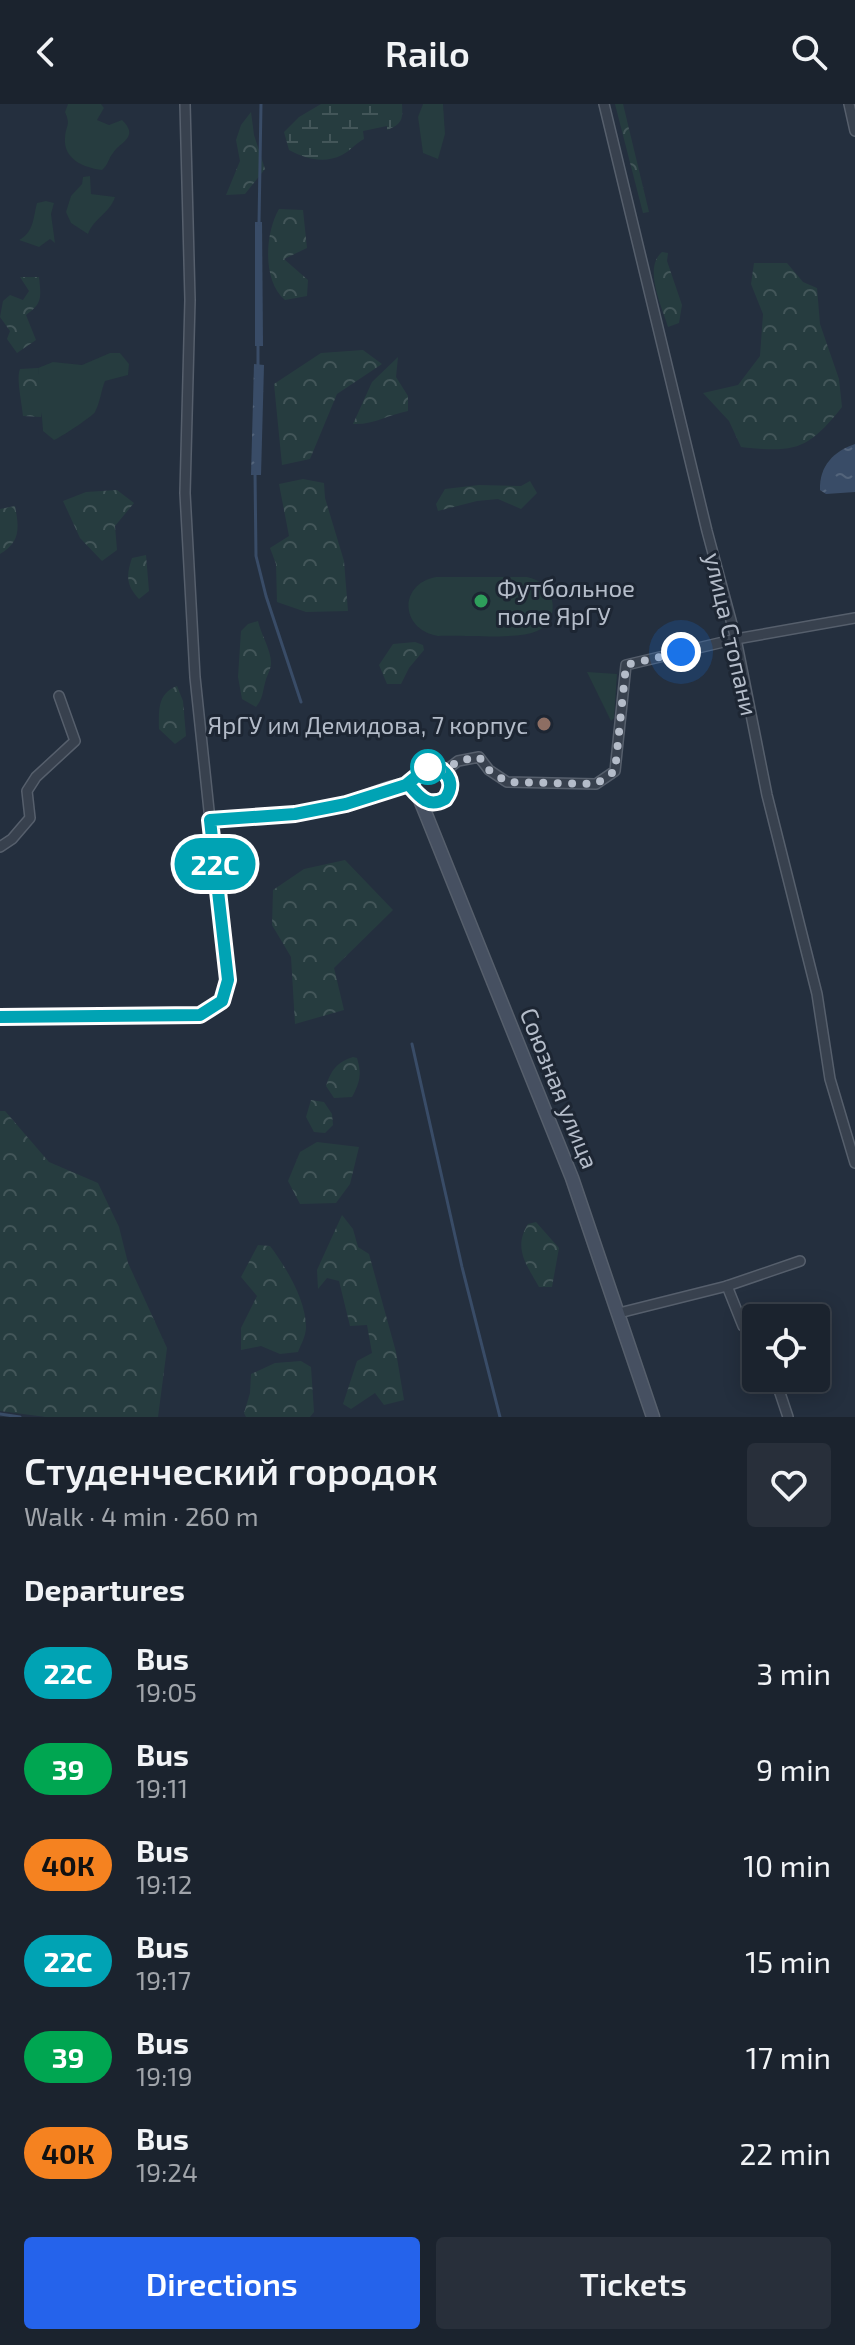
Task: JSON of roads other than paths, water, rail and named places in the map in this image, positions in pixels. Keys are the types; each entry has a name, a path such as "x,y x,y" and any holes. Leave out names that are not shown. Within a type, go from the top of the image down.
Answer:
{"street":[{"path":"0,1017 200,1015 222,1001 228,980 195,677 185,493 190,300 185,104"},
{"name":"улица Стопани","path":"604,104 736,639 767,795 817,994 830,1079 855,1163"},
{"path":"849,104 855,131"},
{"path":"445,771 458,761 479,757 489,770 507,782 596,784 615,771 626,665 736,639 855,618"},
{"path":"0,847 12,839 30,818 27,791 36,777 75,741 59,696"},
{"path":"210,820 295,814 346,804 410,782 428,767 445,771"},
{"path":"418,795 422,800 433,803 445,799 451,788 445,771"},
{"name":"Союзная улица","path":"410,782 418,795 572,1178 653,1417"},
{"path":"619,1313 727,1286 800,1261"},
{"path":"727,1286 742,1324"},
{"path":"780,1392 788,1417"}],"water":[{"path":"255,222 262,222 263,346 255,346"},
{"path":"254,364 264,365 261,475 251,475"},
{"path":"855,444 855,492 826,494 820,490 822,474 829,461"}],"waterway":[{"path":"259,224 261,104"},
{"path":"258,344 258,368"},
{"path":"255,472 256,556 301,702"},
{"path":"412,1044 462,1267 500,1417"},
{"path":"0,1414 20,1417"}],"place":[{"name":"Футбольное поле ЯрГУ","path":"481,601"},
{"name":"ЯрГУ им Демидова, 7 корпус","path":"544,724"}]}
